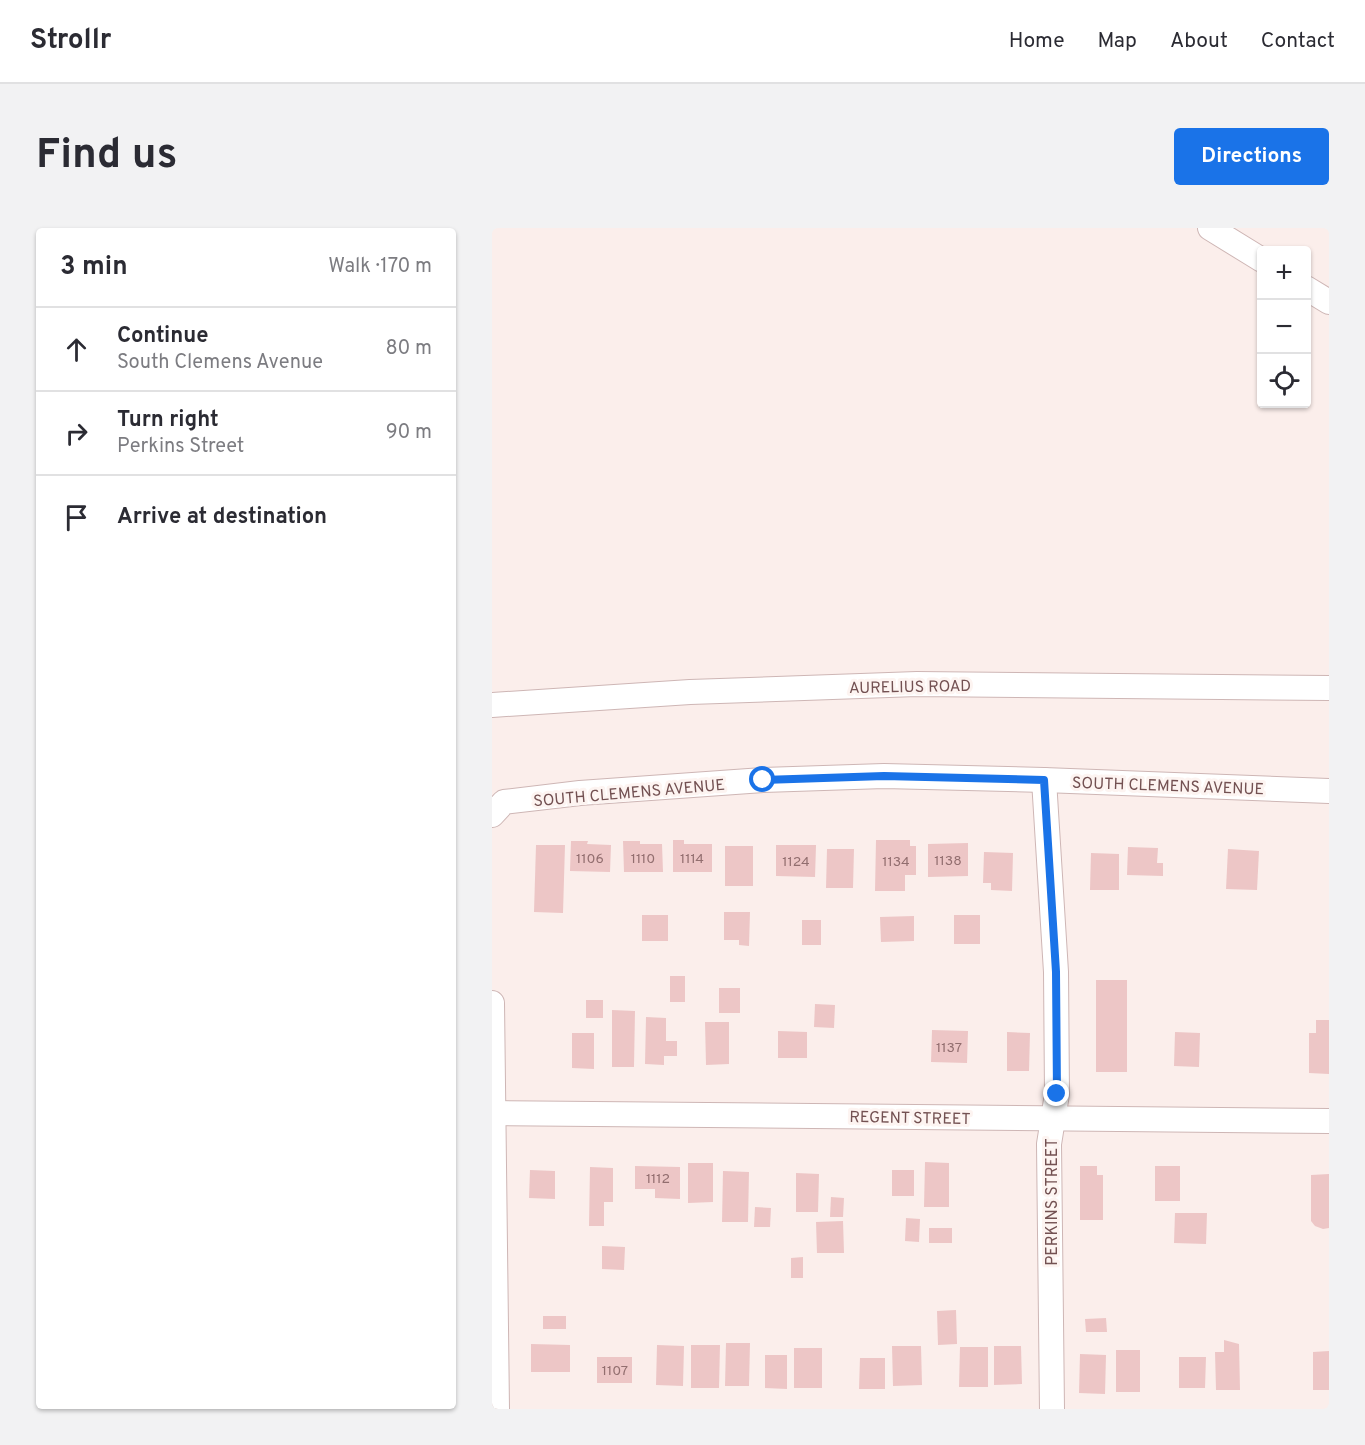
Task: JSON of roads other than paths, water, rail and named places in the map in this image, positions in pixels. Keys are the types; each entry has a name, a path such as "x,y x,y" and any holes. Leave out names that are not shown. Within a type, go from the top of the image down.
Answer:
{"street":[{"path":"1210,228 1257,257"},
{"path":"1311,291 1329,302"},
{"name":"AURELIUS ROAD","path":"492,705 690,692 917,684 1329,688"},
{"name":"SOUTH CLEMENS AVENUE","path":"498,809 580,793 763,780 884,776 1329,791"},
{"name":"PERKINS STREET","path":"1044,780 1056,972 1057,1094 1049,1144 1052,1409"},
{"path":"492,1003 497,1409"},
{"name":"REGENT STREET","path":"493,1113 1329,1121"}]}
